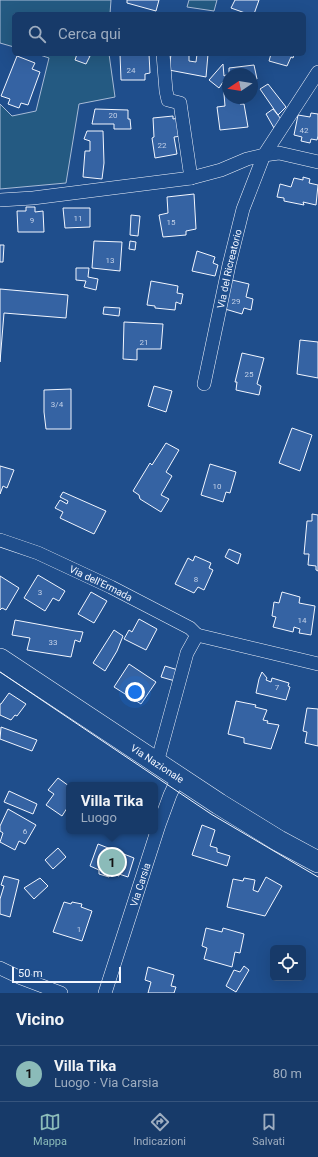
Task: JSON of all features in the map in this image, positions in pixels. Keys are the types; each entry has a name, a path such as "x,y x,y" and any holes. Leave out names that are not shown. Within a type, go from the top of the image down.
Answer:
{"main road":[{"name":"Via Nazionale","path":"0,659 178,778 258,829 318,862"}],"street":[{"path":"163,56 168,100 180,103 191,178"},
{"name":"Via del Ricreatorio","path":"204,384 242,210 264,155 318,72"},
{"path":"0,200 33,198 191,178 221,170 248,159 279,153 318,162"},
{"name":"Via dell'Ermada","path":"0,540 38,553 111,586 190,628 197,635 318,664"},
{"path":"157,763 187,653 197,635"},
{"name":"Via Carsia","path":"158,828 178,778"},
{"name":"Via Carsia","path":"105,993 156,834"},
{"path":"0,968 61,993"}],"shaded area":[{"path":"0,0 111,0 110,12 12,12 12,46 0,43"},
{"path":"189,0 217,0 214,11 187,7"},
{"path":"43,56 109,56 115,97 79,104 66,183 0,189 0,104 12,116 36,111 49,58"}],"building":[{"path":"127,0 159,0 156,11 127,3"},
{"path":"235,0 259,0 255,12 242,12 231,8"},
{"path":"17,56 35,63 32,69 40,72 28,105 21,103 19,108 8,104 10,99 1,96"},
{"path":"76,56 90,56 86,64 75,60"},
{"path":"120,56 149,56 150,73 145,74 145,80 121,80"},
{"path":"171,56 189,56 189,61 196,62 197,56 208,56 206,77 169,70"},
{"path":"270,56 294,56 293,58 291,57 287,66 269,61"},
{"path":"223,64 222,84 219,88 209,80"},
{"path":"254,65 255,68 229,68"},
{"path":"268,84 286,107 278,115 260,89"},
{"path":"225,104 244,104 248,127 220,130 217,107 225,106"},
{"path":"95,109 128,110 128,119 130,119 131,129 114,129 114,124 92,124"},
{"path":"273,109 281,119 274,128 266,114"},
{"path":"311,113 318,114 318,136 317,140 311,139 310,143 301,141 302,137 294,135 298,115 310,117"},
{"path":"173,116 173,119 179,118 182,136 174,137 177,154 155,158 152,138 154,137 153,118"},
{"path":"87,131 103,131 104,163 102,179 83,177 85,151 90,151 90,141 84,139"},
{"path":"303,177 310,179 309,183 318,185 316,205 303,202 304,205 284,201 284,198 277,197 280,184 291,187 294,178 303,180"},
{"path":"194,194 196,229 186,231 186,235 163,237 159,215 168,213 167,197"},
{"path":"26,207 35,207 35,212 43,211 44,232 18,232 17,211 26,211"},
{"path":"63,208 90,208 90,227 65,228"},
{"path":"131,215 140,216 138,236 130,235"},
{"path":"94,241 122,242 120,271 92,268"},
{"path":"130,241 136,242 135,250 129,249"},
{"path":"0,245 4,245 3,262 0,262"},
{"path":"197,251 215,257 213,263 218,265 215,276 192,271"},
{"path":"76,268 89,268 88,277 98,279 96,290 84,287 86,281 76,280"},
{"path":"232,280 249,284 246,297 253,299 251,310 244,308 242,314 225,309"},
{"path":"151,281 178,286 177,293 183,294 181,304 176,302 175,310 155,308 155,306 147,305"},
{"path":"0,289 68,295 66,318 4,313 0,362"},
{"path":"104,307 120,308 119,316 103,314"},
{"path":"124,322 163,324 161,349 137,349 137,360 123,359"},
{"path":"300,340 318,342 318,378 297,374"},
{"path":"242,353 264,358 257,384 261,386 259,395 236,390 237,382 235,382"},
{"path":"154,386 172,391 166,412 148,406"},
{"path":"71,389 71,429 46,429 44,390"},
{"path":"292,428 312,435 300,471 279,463"},
{"path":"166,443 179,450 166,472 172,476 161,495 169,499 161,512 140,499 139,495 133,491 150,463 152,465"},
{"path":"210,464 236,472 230,493 226,492 223,502 201,495"},
{"path":"0,466 14,470 7,488 3,486 0,494"},
{"path":"63,492 106,511 94,534 60,518 63,512 55,508 60,500 67,504 68,501 60,497"},
{"path":"312,514 318,515 318,571 316,570 316,566 308,565 309,554 304,554 307,521 312,521"},
{"path":"229,549 241,554 238,564 225,557"},
{"path":"195,556 211,563 209,568 213,570 204,590 198,587 194,593 175,584 188,558 193,561"},
{"path":"38,575 65,591 59,601 53,598 45,611 24,598"},
{"path":"0,576 19,588 6,610 2,608 0,610"},
{"path":"91,592 107,601 94,623 78,614"},
{"path":"282,592 300,597 299,603 315,606 311,635 299,633 300,629 294,627 293,632 273,627 276,617 272,616 274,602 279,603"},
{"path":"139,619 157,629 146,650 124,639 129,630 132,632"},
{"path":"15,620 83,632 80,642 75,640 71,657 27,650 30,638 12,635"},
{"path":"114,630 123,636 117,651 105,671 93,663"},
{"path":"129,664 156,682 141,704 114,687"},
{"path":"165,666 178,670 175,681 161,677"},
{"path":"262,672 267,678 266,680 271,682 272,678 289,683 288,686 290,687 286,700 256,693"},
{"path":"9,693 26,704 17,716 15,715 11,720 0,715 0,704"},
{"path":"236,701 256,705 255,707 267,710 263,720 268,721 267,723 279,725 271,749 244,743 244,738 228,734"},
{"path":"307,708 318,709 318,746 305,743 307,732 303,731"},
{"path":"1,727 37,740 32,751 0,739"},
{"path":"58,778 66,784 66,810 62,816 46,805 54,794 48,790"},
{"path":"9,791 37,804 33,814 4,802"},
{"path":"8,809 36,825 25,844 19,841 15,850 0,842 3,833 0,831 0,826"},
{"path":"202,825 215,830 210,846 217,848 217,852 230,856 227,866 192,855"},
{"path":"98,844 134,858 128,877 110,873 109,877 99,874 99,870 90,866"},
{"path":"58,848 66,857 53,869 45,860"},
{"path":"4,876 19,880 10,917 0,914 0,899 4,886 1,885"},
{"path":"266,877 282,886 265,916 227,907 233,879 243,881 244,878 255,880 253,890 258,892"},
{"path":"40,878 48,886 34,899 24,888"},
{"path":"64,902 71,904 72,902 82,904 81,907 92,911 82,941 53,932"},
{"path":"206,928 222,932 223,928 244,934 240,953 235,952 232,967 204,959 207,948 202,946"},
{"path":"244,966 249,970 236,992 226,986 234,970 240,972"},
{"path":"148,967 174,975 171,986 176,987 174,993 148,993 151,982 145,980"}],"tram line":[{"path":"0,672 211,814 318,877"}],"place":[{"name":"Villa Tika","path":"112,862"}]}
